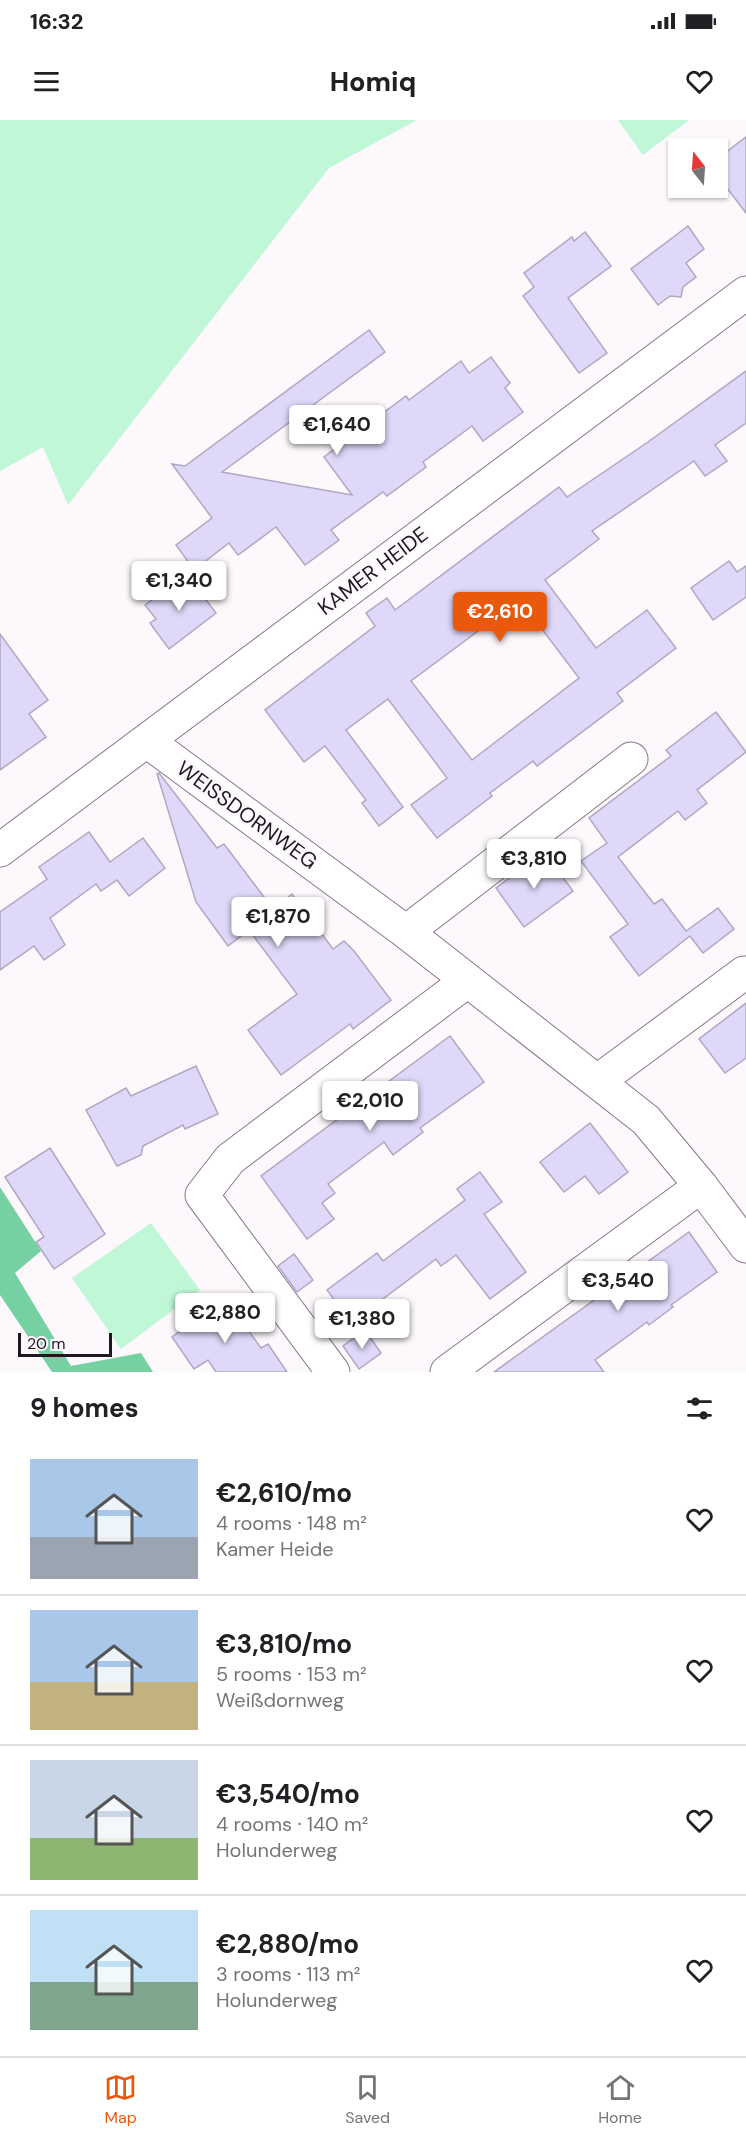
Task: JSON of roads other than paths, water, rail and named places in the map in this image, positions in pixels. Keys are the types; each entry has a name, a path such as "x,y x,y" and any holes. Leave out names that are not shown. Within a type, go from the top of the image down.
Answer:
{"street":[{"name":"KAMER HEIDE","path":"0,850 746,293"},
{"name":"WEISSDORNWEG","path":"147,741 406,932 646,1120 701,1186 746,1246"},
{"path":"406,932 631,759"},
{"path":"598,1082 744,973"},
{"path":"333,1372 202,1195 230,1159 467,981"},
{"path":"447,1372 701,1186"}]}
